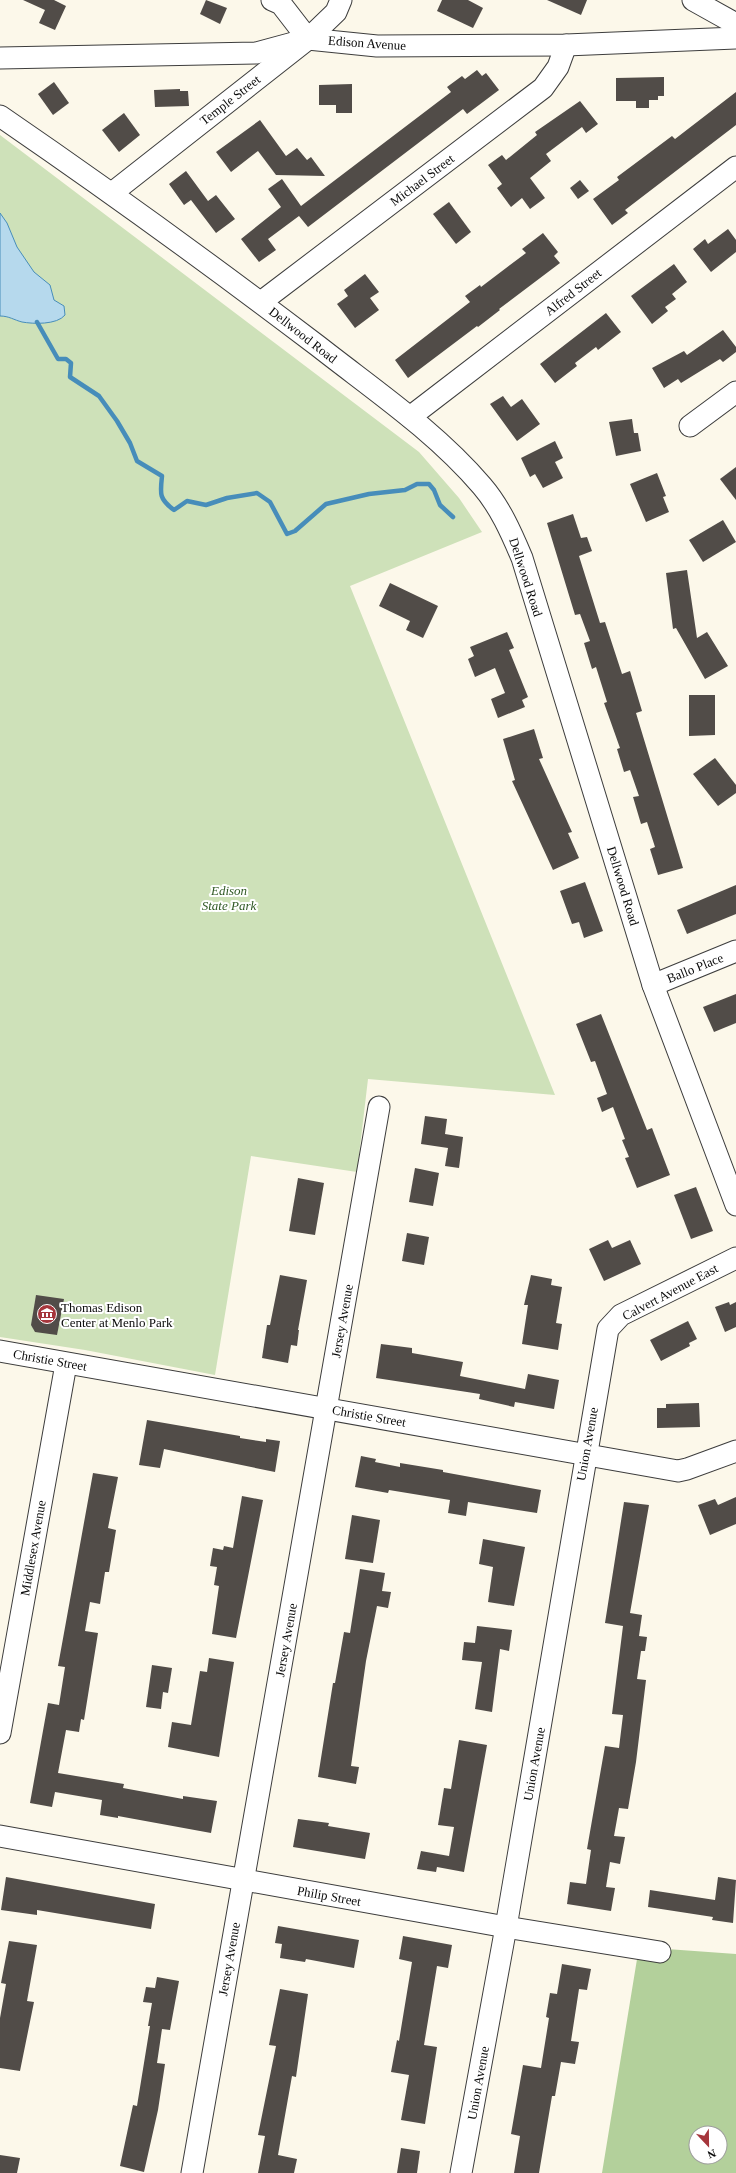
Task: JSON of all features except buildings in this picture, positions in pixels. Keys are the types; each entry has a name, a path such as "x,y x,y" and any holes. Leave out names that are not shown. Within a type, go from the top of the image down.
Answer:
{"street":[{"path":"272,0 281,4 308,39"},
{"name":"Temple Street","path":"112,193 308,39 336,12 341,0"},
{"path":"693,0 736,24"},
{"name":"Edison Avenue","path":"0,58 256,53 308,39 377,46 566,44 736,38"},
{"name":"Michael Street","path":"261,302 544,88 558,67 566,44"},
{"name":"Dellwood Road","path":"0,116 112,193 261,302 410,417 466,468 497,506 522,558 653,986 736,1204"},
{"name":"Alfred Street","path":"410,417 736,166"},
{"path":"690,426 736,392"},
{"name":"Ballo Place","path":"653,986 736,951"},
{"name":"Jersey Avenue","path":"192,2173 242,1881 327,1409 379,1107"},
{"name":"Calvert Avenue East","path":"603,1354 608,1329 621,1315 736,1258"},
{"name":"Christie Street","path":"0,1351 66,1364 678,1470 693,1467 736,1452"},
{"name":"Union Avenue","path":"461,2173 506,1927 603,1354"},
{"name":"Middlesex Avenue","path":"0,1733 66,1364"},
{"name":"Philip Street","path":"0,1836 242,1881 660,1952"}],"green space":[{"name":"Edison State Park","path":"0,135 419,452 459,498 482,532 350,586 555,1095 368,1079 357,1172 251,1156 215,1375 85,1350 0,1337"},
{"path":"639,1947 736,1954 736,2173 602,2173"}],"water":[{"path":"0,213 7,223 17,247 34,272 50,285 54,300 64,306 65,315 56,321 32,323 0,316"}],"waterway":[{"path":"37,322 58,359 66,359 71,363 70,377 99,396 117,421 130,443 137,461 162,476 161,492 163,499 174,510 187,501 206,505 227,498 257,493 270,502 287,534 295,531 326,504 369,494 405,490 417,484 429,484 434,490 440,505 453,517"}],"place":[{"name":"Thomas Edison Center at Menlo Park","path":"47,1314"}]}
